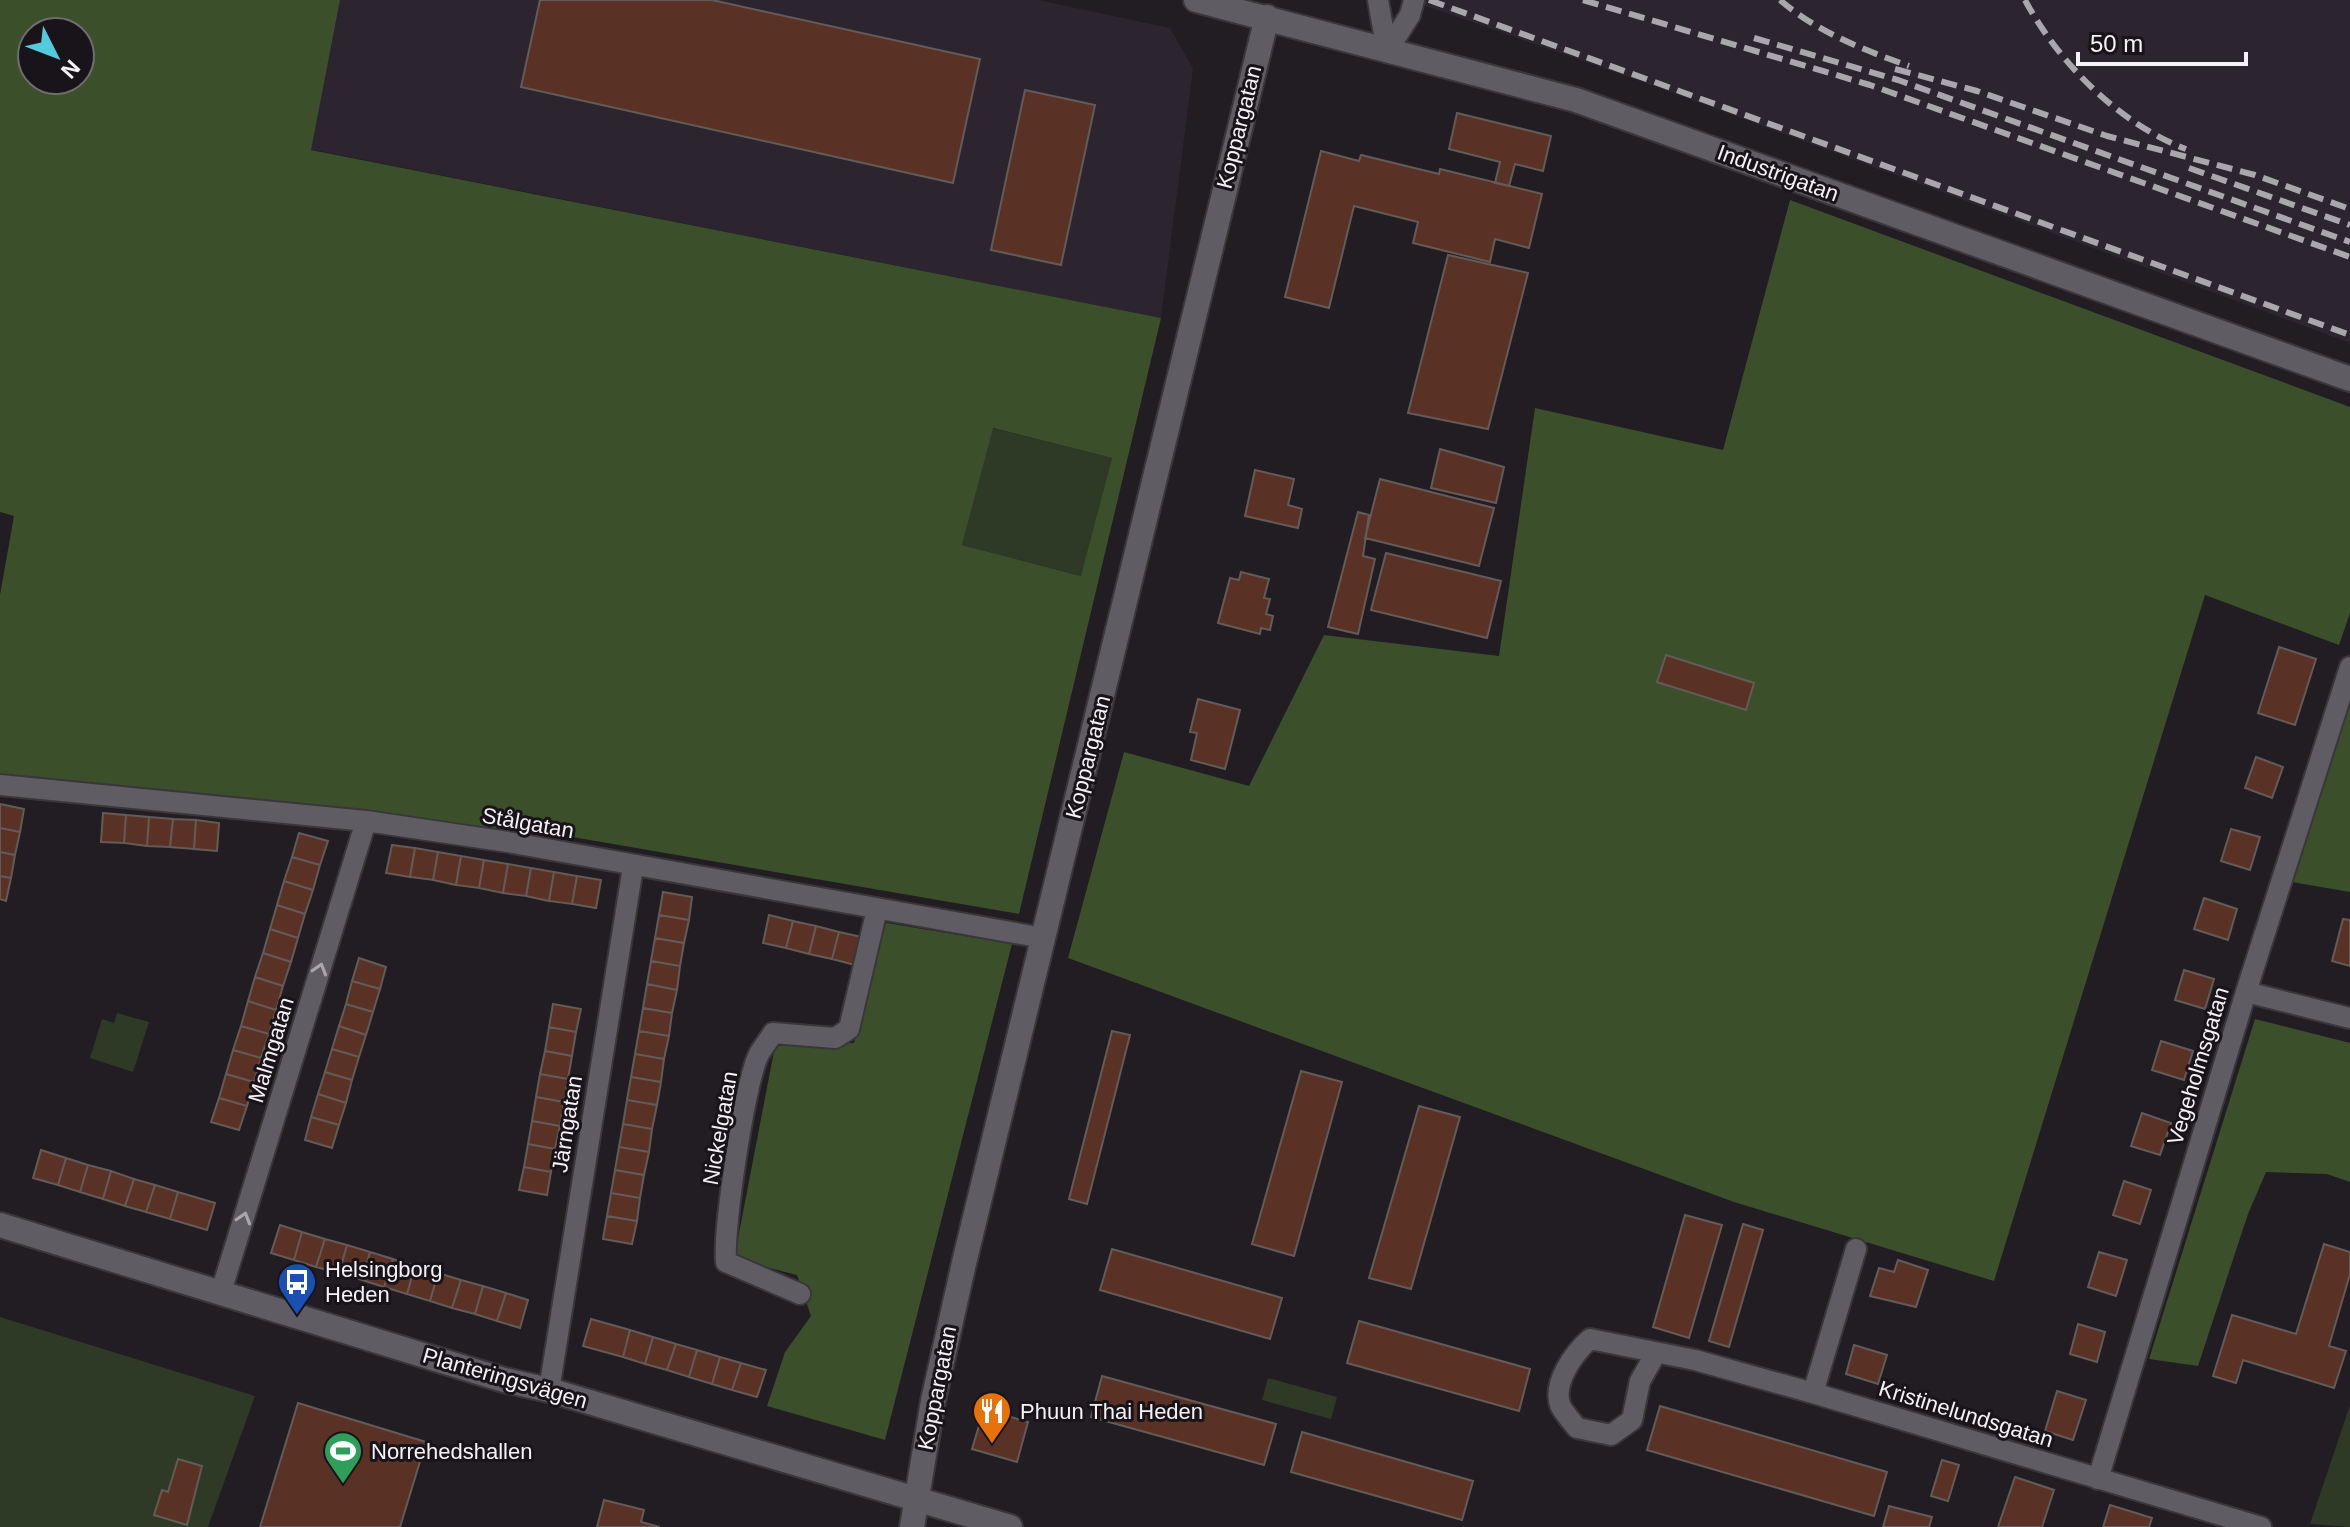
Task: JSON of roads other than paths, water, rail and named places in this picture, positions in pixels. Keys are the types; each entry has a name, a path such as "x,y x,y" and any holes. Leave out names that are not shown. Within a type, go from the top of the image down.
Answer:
{"street":[{"name":"Industrigatan","path":"1196,0 1576,100 2350,379"},
{"path":"1378,0 1387,51"},
{"path":"1387,51 1410,15 1414,0"},
{"name":"Koppargatan","path":"912,1527 933,1401 964,1263 1267,17"},
{"name":"Vegeholmsgatan","path":"2098,1479 2246,992 2350,667"},
{"name":"Stålgatan","path":"0,785 366,821 508,842 633,867 1043,938"},
{"name":"Malmgatan","path":"221,1292 366,821"},
{"name":"Järngatan","path":"549,1390 633,867"},
{"name":"Nickelgatan","path":"800,1294 726,1262 724,1239 747,1107 758,1055 773,1033 835,1038 849,1029 877,909"},
{"path":"2246,992 2350,1018"},
{"name":"Planteringsvägen","path":"0,1225 504,1380 549,1390 1010,1527"},
{"path":"1813,1393 1856,1249"},
{"name":"Kristinelundsgatan","path":"1656,1353 1640,1381 1632,1420 1611,1435 1577,1428 1561,1407 1559,1394 1572,1354 1590,1339 1656,1353 1813,1393 2261,1527"}],"railway":[{"path":"1429,0 2350,335"},
{"path":"1583,0 1870,85 2350,257"},
{"path":"1780,0 1825,31 1909,66"},
{"path":"2025,0 2055,46 2093,88 2137,124 2186,149"},
{"path":"1754,38 1898,80 2350,242"},
{"path":"1895,69 1977,91 2107,136 2255,175 2350,209"},
{"path":"2189,168 2350,225"}],"place":[{"name":"Helsingborg Heden","path":"297,1316"},
{"name":"Phuun Thai Heden","path":"992,1445"},
{"name":"Norrehedshallen","path":"343,1485"}]}
